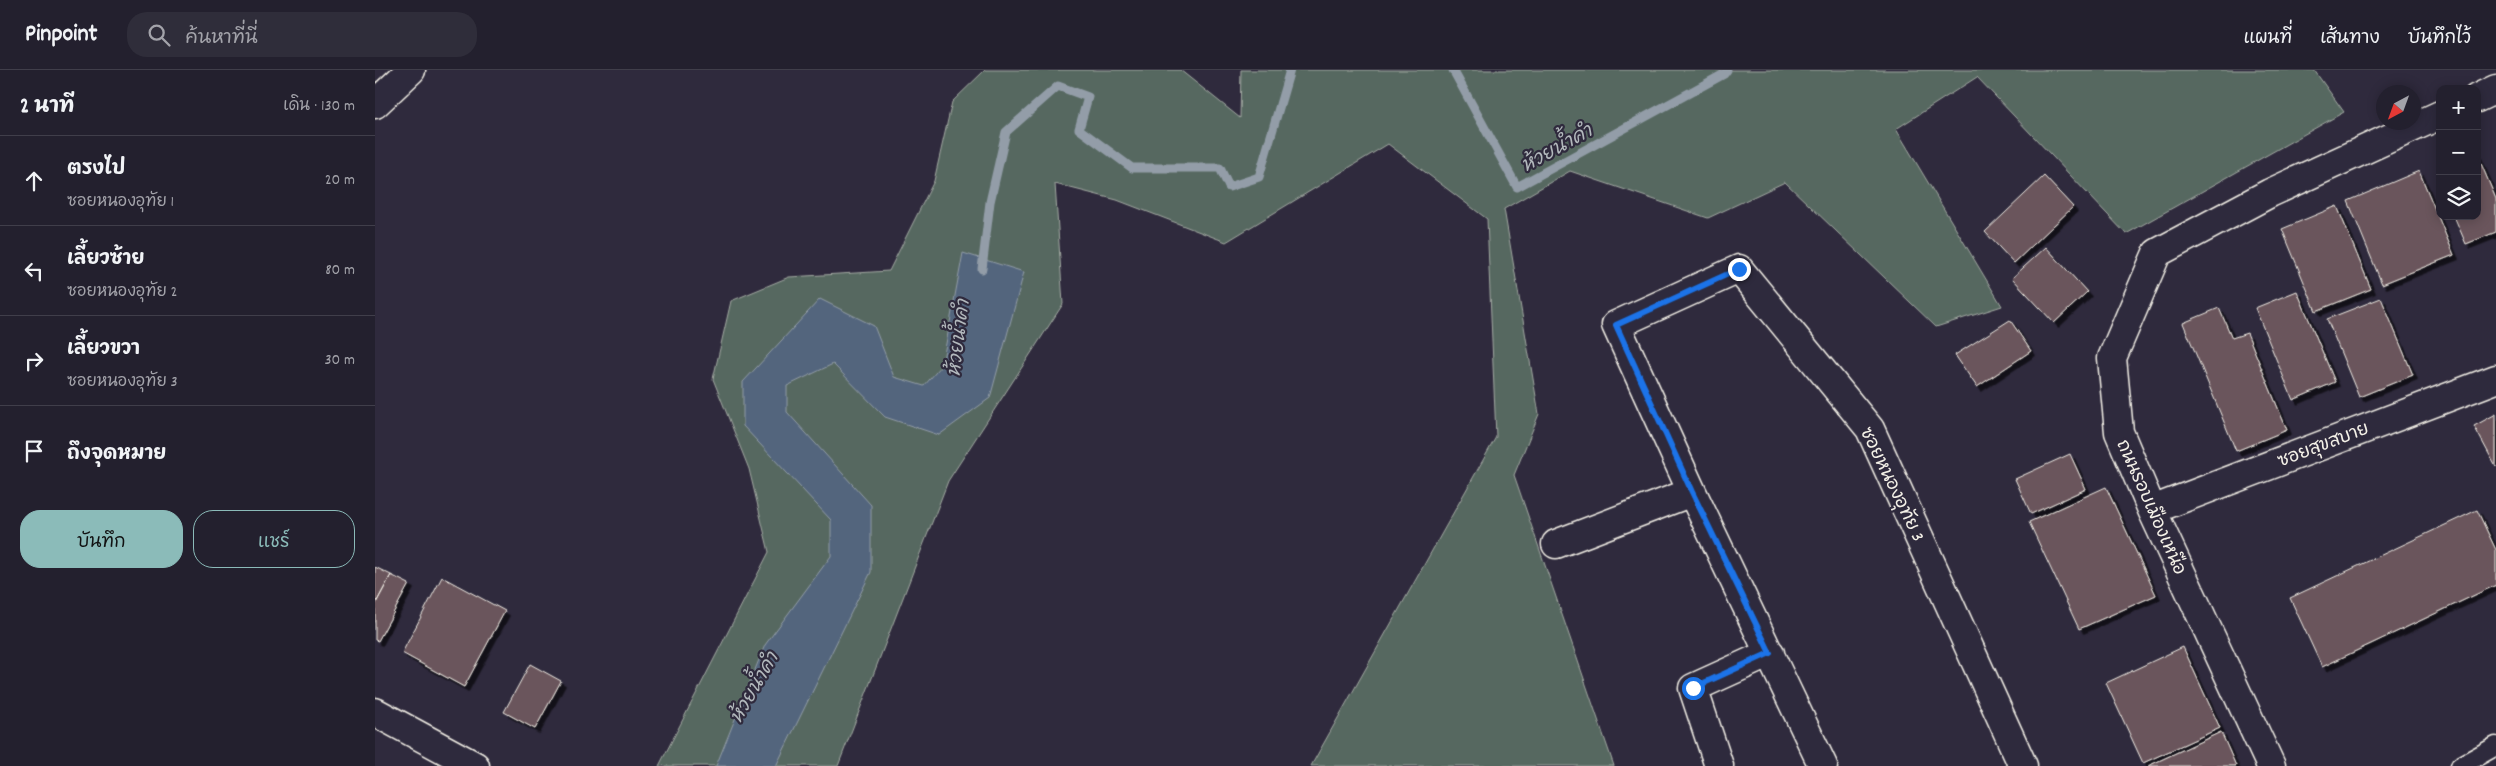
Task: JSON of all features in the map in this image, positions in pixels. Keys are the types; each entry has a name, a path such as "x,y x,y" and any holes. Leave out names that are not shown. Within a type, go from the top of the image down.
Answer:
{"street":[{"path":"375,104 411,70"},
{"path":"2481,96 2496,89"},
{"name":"ถนนรอบเมืองเหนือ","path":"2271,766 2151,510 2119,432 2112,358 2157,253 2271,194 2436,117"},
{"name":"ซอยหนองอุทัย 3","path":"1692,492 1616,325 1739,269 1869,429 2023,766"},
{"name":"ซอยสุขสบาย","path":"2151,510 2496,379"},
{"path":"1556,544 1692,492 1823,766"},
{"path":"1719,766 1693,688 1770,653"},
{"path":"375,712 475,766"}],"lane":[{"path":"2459,766 2496,746"}],"green space":[{"path":"985,70 1180,70 1240,118 1241,70 2314,70 2344,112 2126,234 1977,77 1896,129 2002,306 1936,327 1785,182 1708,218 1570,171 1504,209 1539,414 1514,475 1614,766 1311,766 1496,437 1487,219 1388,144 1226,242 1117,200 1055,184 1063,304 948,481 838,766 659,766 769,552 749,469 713,379 731,301 789,277 889,271 934,181 952,102"}],"water":[{"path":"963,253 1024,272 990,398 939,435 885,417 833,364 787,386 787,412 871,505 871,572 776,766 716,766 765,645 831,556 831,520 743,426 743,382 820,299 874,326 894,377 924,386 942,365"}],"building":[{"path":"2481,163 2496,199 2496,232 2466,244 2456,220 2481,220"},
{"path":"2419,171 2436,212 2436,220 2439,220 2454,255 2382,284 2348,201"},
{"path":"2044,176 2073,207 2014,263 1985,232"},
{"path":"2337,206 2371,289 2316,311 2282,229"},
{"path":"2046,247 2087,292 2054,323 2012,278"},
{"path":"2297,291 2335,382 2293,400 2255,308"},
{"path":"2381,298 2413,375 2359,397 2327,319"},
{"path":"2219,308 2232,338 2247,333 2287,430 2236,451 2183,323"},
{"path":"2010,320 2031,351 1977,387 1955,355"},
{"path":"2496,414 2496,467 2474,426"},
{"path":"2070,454 2086,489 2031,514 2015,479"},
{"path":"2106,487 2156,595 2079,629 2029,522"},
{"path":"2477,510 2496,550 2496,585 2322,667 2290,598"},
{"path":"375,567 391,575 375,605"},
{"path":"391,575 409,584 378,641 375,640 375,605"},
{"path":"442,577 505,611 464,687 402,653"},
{"path":"2183,647 2220,728 2143,763 2106,683"},
{"path":"530,664 561,681 535,729 504,712"},
{"path":"2221,732 2236,766 2148,766"}],"waterway":[{"name":"ห้วยน้ำคำ","path":"982,269 990,202 1006,132 1058,86 1088,97 1079,129 1132,168 1220,168 1229,187 1259,177 1290,70"},
{"name":"ห้วยน้ำคำ","path":"1453,70 1517,187 1724,74 1727,70"}],"route":[{"path":"1693,688 1770,653 1692,492 1616,325 1739,269"}]}
